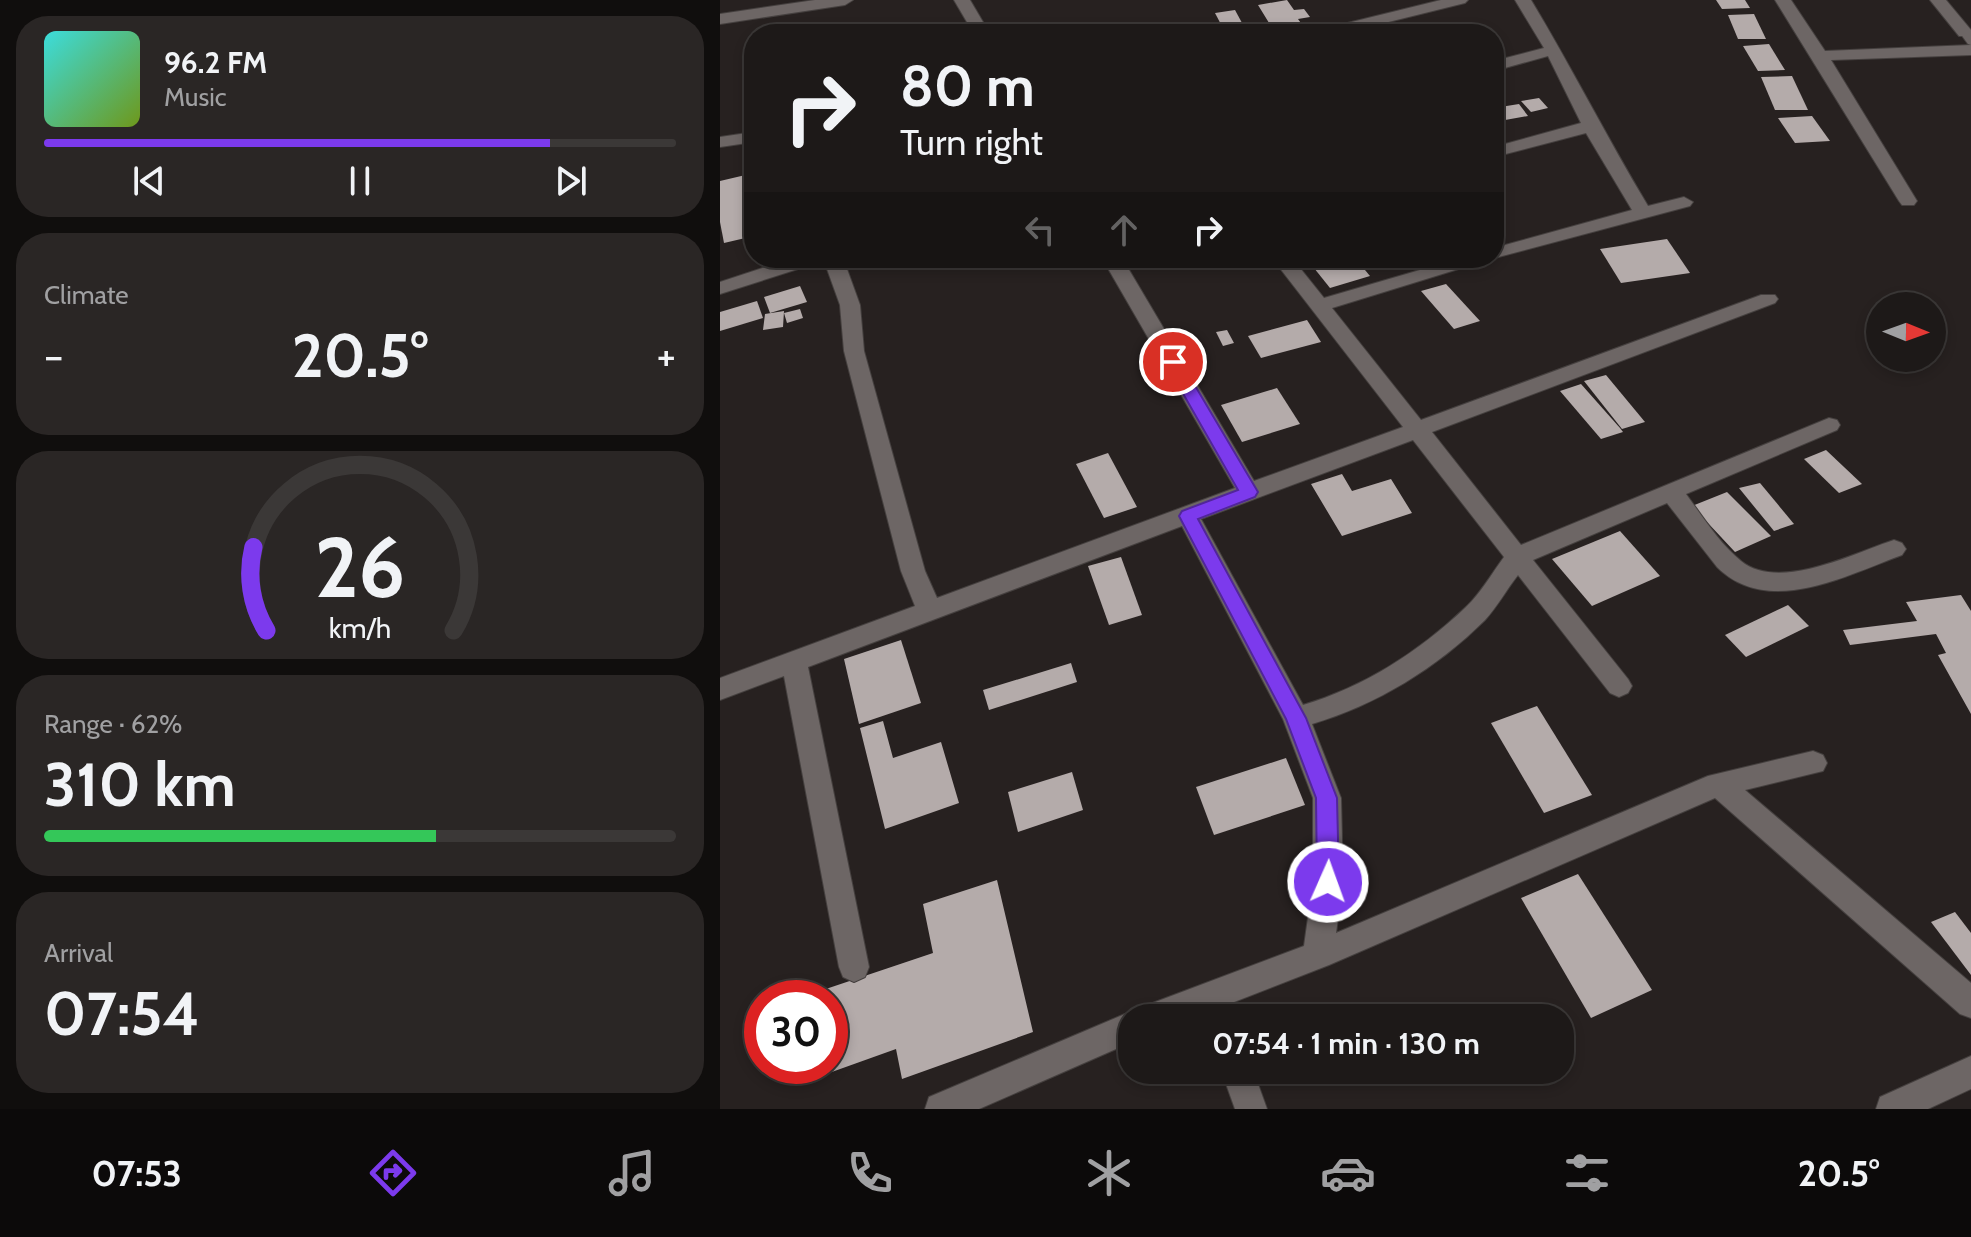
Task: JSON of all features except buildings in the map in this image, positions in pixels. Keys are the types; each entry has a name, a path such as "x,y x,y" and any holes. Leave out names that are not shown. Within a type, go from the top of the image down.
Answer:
{"street":[{"path":"720,19 760,6 845,0"},
{"path":"962,0 976,24"},
{"path":"1362,24 1460,0"},
{"path":"1523,0 1553,50 1591,126 1642,211"},
{"path":"1783,0 1908,201"},
{"path":"1938,0 1969,36"},
{"path":"1504,63 1553,50"},
{"path":"1820,56 1971,50"},
{"path":"1504,149 1591,126"},
{"path":"720,142 744,138"},
{"path":"1504,251 1684,202"},
{"path":"720,288 782,268"},
{"path":"837,268 850,305 854,351 913,571 930,612"},
{"path":"1118,268 1249,492"},
{"path":"1290,268 1619,686"},
{"path":"1320,305 1448,268"},
{"path":"720,689 1768,299"},
{"path":"1296,718 1346,703 1385,682 1431,650 1477,612 1518,556 1829,425"},
{"path":"1671,492 1735,570 1762,583 1778,584 1811,576 1894,549"},
{"path":"1188,516 1296,718 1327,798 1328,882 1318,955"},
{"path":"794,663 854,967"},
{"path":"1219,1004 1318,955 1718,784 1813,763"},
{"path":"1718,784 1971,1003"},
{"path":"941,1109 1118,1032"},
{"path":"1892,1109 1971,1072"},
{"path":"1242,1084 1251,1109"}],"route":[{"path":"1173,362 1249,492 1188,516 1296,718 1327,798 1328,882"}]}
